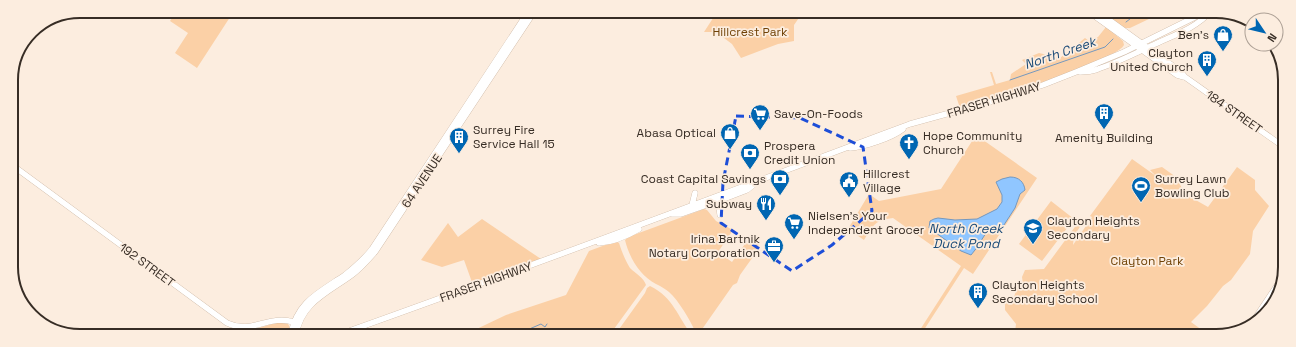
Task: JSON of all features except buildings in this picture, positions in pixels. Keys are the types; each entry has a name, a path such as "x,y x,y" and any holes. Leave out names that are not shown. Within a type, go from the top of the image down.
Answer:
{"main road":[{"name":"64 AVENUE","path":"292,329 301,308 310,299 351,270 366,255 524,18"},
{"name":"64 AVENUE","path":"298,329 301,317 309,306 351,276 375,252 530,18"},
{"name":"184 STREET","path":"1097,18 1126,39 1138,45"},
{"name":"184 STREET","path":"1105,18 1177,75 1185,77"},
{"name":"FRASER HIGHWAY","path":"692,208 762,179 910,124 997,100 1043,85 1124,52 1193,18"},
{"name":"FRASER HIGHWAY","path":"1076,72 1090,72 1098,70 1186,29 1203,18"},
{"path":"1124,52 1126,39"},
{"path":"1158,42 1156,48 1158,56"},
{"name":"184 STREET","path":"1144,49 1158,56 1180,71 1185,77 1278,143"},
{"name":"FRASER HIGHWAY","path":"844,148 863,146 896,134 910,124"},
{"path":"451,128 452,136"},
{"name":"192 STREET","path":"18,169 227,323 235,326 247,327 274,320 285,319 294,322"},
{"name":"FRASER HIGHWAY","path":"588,245 607,242 619,238 669,214 721,200 747,190 762,179"},
{"path":"692,208 695,194"},
{"path":"720,215 719,206 721,200"},
{"name":"FRASER HIGHWAY","path":"355,329 588,245 630,232"},
{"path":"351,276 351,273 365,260 366,255"},
{"path":"1261,310 1273,292"},
{"name":"FRASER HIGHWAY","path":"364,329 383,319"}],"highlighted area":[{"path":"736,116 800,118 863,147 872,211 832,245 792,271 721,223 723,182"}],"green space":[{"path":"172,18 229,18 197,68 175,53 188,33 170,21"},
{"name":"Hillcrest Park","path":"713,18 799,18 794,25 794,41 778,44 741,58 732,44 716,32 704,32"},
{"path":"1151,18 1130,28 1123,28 1111,19"},
{"path":"1106,27 1123,41 1124,45 1115,52 1075,71 995,98 960,108 956,96 994,85 990,72 992,72 996,84 1010,80 1011,74 1026,64 1022,60 1039,53 1060,58 1085,38 1089,41 1098,37"},
{"path":"976,135 1037,178 973,274 964,268 925,329 920,329 961,266 893,218 882,220 875,224 864,240 848,229 869,194 879,201 941,189"},
{"name":"Clayton Park","path":"1132,159 1156,176 1150,170 1162,167 1176,177 1185,194 1208,207 1237,167 1255,180 1255,190 1269,206 1253,231 1250,254 1231,280 1223,286 1207,306 1191,322 1201,329 1015,329 1016,324 1005,310 1005,299 1006,298 1009,300 1014,297 1017,288 1023,284 1022,277 1025,270 1044,269 1080,220 1083,222 1074,236 1073,245 1092,217 1090,216"},
{"path":"1051,201 1074,219 1042,261 1019,244"},
{"path":"704,209 707,210 716,221 733,230 718,252 732,262 750,237 759,244 758,246 760,247 740,275 737,283 733,285 702,329 694,329 677,300 669,292 650,281 640,271 629,253 625,240 628,237"},
{"path":"482,219 541,259 473,285 464,260 442,267 421,260 448,223 458,237"},
{"path":"616,241 619,243 630,268 645,282 646,285 614,329 477,329 506,315 566,295 589,251"},
{"path":"650,286 665,296 688,329 619,329 647,288"},
{"path":"283,321 289,326 289,329 255,329"}],"water":[{"name":"North Creek Duck Pond","path":"1010,177 1020,180 1024,185 1025,190 1020,194 1015,208 1000,231 997,234 988,230 971,255 961,251 929,228 930,221 934,219 977,219 997,209 1002,202 1002,195 996,182"}],"waterway":[{"name":"North Creek","path":"1126,22 1131,18"},
{"name":"North Creek","path":"1010,80 1105,47 1113,39"},
{"path":"529,329 541,324 545,327 547,324"}],"place":[{"name":"Ben's","path":"1223,52"},
{"name":"Clayton United Church","path":"1207,77"},
{"name":"Amenity Building","path":"1104,130"},
{"name":"Save-On-Foods","path":"760,131"},
{"name":"Abasa Optical","path":"730,150"},
{"name":"Surrey Fire Service Hall 15","path":"459,154"},
{"name":"Hope Community Church","path":"909,160"},
{"name":"Prospera Credit Union","path":"750,170"},
{"name":"Coast Capital Savings","path":"780,196"},
{"name":"Hillcrest Village","path":"849,198"},
{"name":"Surrey Lawn Bowling Club","path":"1141,203"},
{"name":"Subway","path":"766,221"},
{"name":"Nielsen's Your Independent Grocer","path":"794,240"},
{"name":"Clayton Heights Secondary","path":"1033,245"},
{"name":"Irina Bartnik Notary Corporation","path":"774,263"},
{"name":"Clayton Heights Secondary School","path":"978,309"}]}
